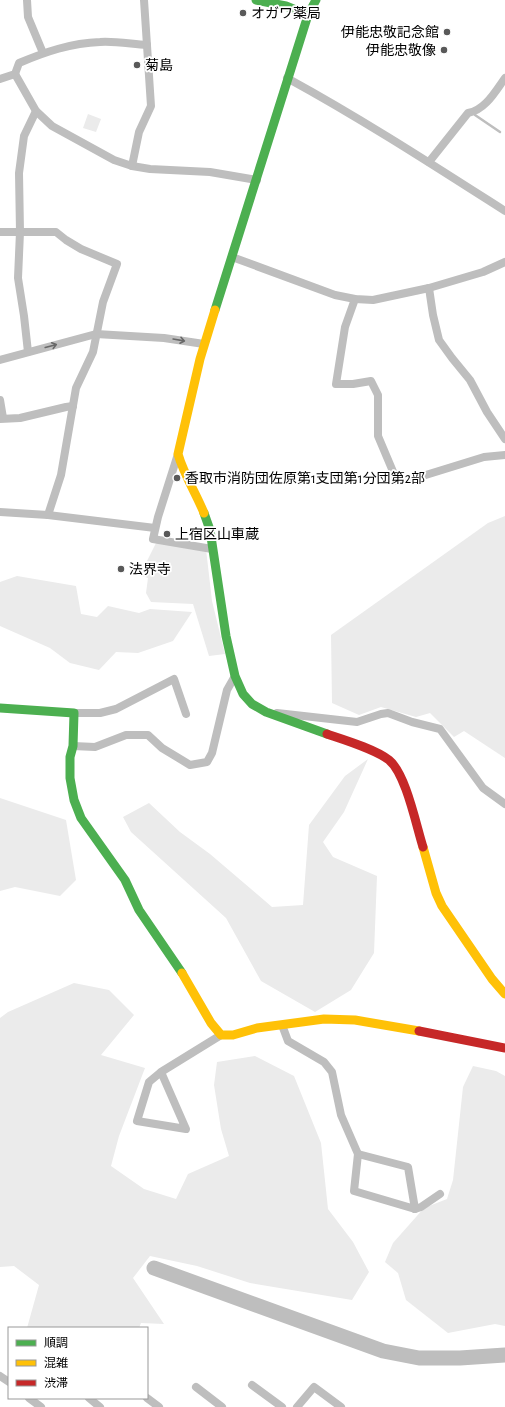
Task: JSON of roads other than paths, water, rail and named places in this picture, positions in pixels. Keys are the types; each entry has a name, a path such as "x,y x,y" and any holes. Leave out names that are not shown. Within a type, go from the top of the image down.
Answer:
{"street":[{"path":"27,0 28,17 43,52"},
{"path":"132,166 140,132 151,106 144,0"},
{"path":"256,0 286,6 308,15"},
{"path":"212,549 153,539 155,528 178,454 204,344 308,15 316,0"},
{"path":"147,44 101,42 77,44 43,52 19,63 15,74 36,111 52,126 114,160 132,166 150,169 210,172 257,180"},
{"path":"0,79 15,74"},
{"path":"288,78 314,92 429,162 505,211"},
{"path":"429,162 468,113 476,111 486,102 505,78"},
{"path":"28,352 18,278 20,232 19,173 24,136 36,111"},
{"path":"0,232 56,232 81,249 117,264 103,302 93,352 76,388 61,475 48,515"},
{"path":"232,257 336,295 354,299 373,300 429,288 483,272 505,262"},
{"path":"429,288 439,340 470,380 487,412 505,439"},
{"path":"354,299 345,327 336,384 353,384 371,381 378,395 378,436 397,482 416,478 484,457 505,455"},
{"path":"0,360 96,334 164,338 204,344"},
{"path":"0,400 1,418 20,418 66,406 73,406"},
{"path":"178,454 181,464 199,500 210,530 220,602 235,676 243,694 252,704 266,712 364,747 389,760 398,770 404,782 436,893 442,906 492,979 505,994"},
{"path":"0,512 48,515 155,528"},
{"path":"73,746 95,747 126,735 148,735 162,748 190,765 207,762 212,753 228,690 235,676"},
{"path":"0,708 74,713 100,713 116,709 174,679 186,714"},
{"path":"266,712 357,722 388,713 412,722 440,729 483,788 505,804"},
{"path":"74,713 73,746 70,757 70,778 74,800 81,818 125,880 139,910 175,961 211,1023 221,1035"},
{"path":"161,1072 186,1129 136,1121 149,1082 161,1072 221,1035 233,1035 258,1028 324,1019 354,1020 505,1048"},
{"path":"282,1025 288,1041 324,1062 332,1072 341,1115 358,1154 354,1191 415,1209 421,1207 440,1194"},
{"path":"358,1154 408,1167 415,1209"},
{"path":"252,1385 282,1407"},
{"path":"196,1387 222,1407"},
{"path":"297,1407 314,1387 341,1407"},
{"path":"30,1399 41,1407"},
{"path":"90,1399 100,1407"},
{"path":"148,1399 159,1407"}],"waterway":[{"path":"475,115 500,132"},
{"path":"154,1268 383,1351 419,1358 460,1358 505,1355"}],"place":[{"name":"オガワ薬局","path":"243,13"},
{"name":"伊能忠敬記念館","path":"447,32"},
{"name":"伊能忠敬像","path":"444,50"},
{"name":"菊島","path":"137,65"},
{"name":"香取市消防団佐原第1支団第1分団第2部","path":"177,478"},
{"name":"上宿区山車蔵","path":"167,534"},
{"name":"法界寺","path":"121,569"}]}
